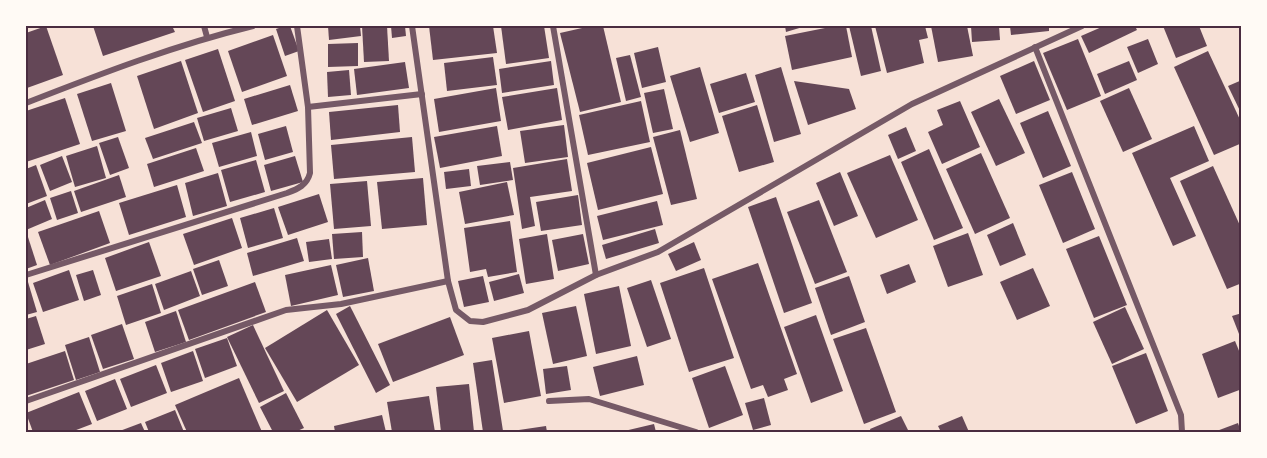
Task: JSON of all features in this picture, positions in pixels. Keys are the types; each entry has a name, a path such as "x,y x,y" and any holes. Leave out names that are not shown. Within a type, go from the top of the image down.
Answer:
{"street":[{"path":"204,26 207,37"},
{"path":"26,103 112,69 207,37 253,26"},
{"path":"26,275 297,189 308,180 310,173 308,107 297,26"},
{"path":"412,26 448,281 456,310 470,321 483,322 528,310 596,275 658,252 912,104 1082,26"},
{"path":"553,26 596,275"},
{"path":"1035,47 1180,415 1182,432"},
{"path":"308,107 422,94"},
{"path":"26,401 286,310 341,304 448,281"},
{"path":"549,401 590,399 696,432"}],"building":[{"path":"46,26 63,75 27,88 26,33"},
{"path":"93,26 172,26 175,32 103,56"},
{"path":"290,26 299,51 285,56 276,29"},
{"path":"328,26 360,26 361,36 329,40"},
{"path":"362,26 387,26 389,61 364,62"},
{"path":"391,26 405,26 406,36 392,38"},
{"path":"429,26 493,26 497,53 433,60"},
{"path":"501,26 544,26 549,58 506,64"},
{"path":"591,26 603,26 621,102 580,112 560,33"},
{"path":"785,26 806,26 786,32"},
{"path":"846,26 852,57 792,70 785,36"},
{"path":"849,26 871,26 881,71 861,76"},
{"path":"875,26 925,26 928,38 919,40 924,63 887,73"},
{"path":"931,26 967,26 973,56 938,62"},
{"path":"971,26 999,26 1000,40 972,42"},
{"path":"1010,26 1049,26 1049,31 1011,35"},
{"path":"1104,26 1135,26 1137,30 1089,53 1081,36"},
{"path":"1163,26 1199,26 1207,46 1176,58"},
{"path":"273,35 287,76 242,92 228,51"},
{"path":"1078,39 1101,96 1067,110 1043,53"},
{"path":"1148,39 1158,64 1138,73 1127,47"},
{"path":"358,43 358,66 328,67 328,44"},
{"path":"658,47 666,82 642,88 634,53"},
{"path":"218,49 235,101 203,112 185,60"},
{"path":"1208,51 1242,124 1242,143 1214,155 1174,67"},
{"path":"630,55 641,97 626,101 616,58"},
{"path":"493,57 497,85 447,91 444,63"},
{"path":"181,61 198,113 154,129 137,76"},
{"path":"551,61 554,85 502,93 499,69"},
{"path":"1034,61 1050,100 1016,114 1000,76"},
{"path":"1129,61 1137,80 1105,94 1097,74"},
{"path":"405,62 409,88 357,95 354,69"},
{"path":"700,67 719,133 690,142 670,76"},
{"path":"781,67 801,134 774,142 755,75"},
{"path":"349,70 351,95 328,97 327,72"},
{"path":"746,73 755,102 719,113 710,84"},
{"path":"1242,80 1242,115 1228,86"},
{"path":"794,81 849,89 856,109 808,125"},
{"path":"111,83 126,131 92,141 77,94"},
{"path":"290,85 298,111 252,125 244,99"},
{"path":"496,88 501,121 439,132 434,99"},
{"path":"557,88 562,120 508,130 502,97"},
{"path":"1129,88 1152,139 1123,152 1100,101"},
{"path":"664,89 673,129 653,133 644,93"},
{"path":"65,98 80,144 26,162 26,111"},
{"path":"999,99 1025,153 996,166 971,112"},
{"path":"641,101 650,142 588,155 579,115"},
{"path":"960,101 980,147 942,164 928,132 943,125 937,110"},
{"path":"398,105 400,132 331,140 329,112"},
{"path":"757,105 774,162 739,172 722,116"},
{"path":"231,108 238,131 204,141 197,118"},
{"path":"1048,111 1071,166 1043,178 1020,123"},
{"path":"194,122 202,143 153,159 145,138"},
{"path":"564,125 568,157 525,163 520,131"},
{"path":"286,126 293,152 265,160 258,134"},
{"path":"497,126 502,156 440,168 434,137"},
{"path":"1194,126 1209,161 1170,178 1196,236 1173,246 1132,153"},
{"path":"906,127 916,151 898,159 888,135"},
{"path":"680,130 697,199 671,205 653,137"},
{"path":"251,132 257,156 219,167 212,143"},
{"path":"118,137 129,168 110,175 99,143"},
{"path":"412,137 415,172 334,179 331,145"},
{"path":"97,146 106,178 75,187 66,156"},
{"path":"651,147 663,194 598,210 587,163"},
{"path":"196,148 204,171 154,187 147,164"},
{"path":"929,149 963,228 934,240 901,162"},
{"path":"981,153 1010,218 975,234 946,169"},
{"path":"890,155 918,220 876,238 847,173"},
{"path":"62,156 72,182 50,191 40,165"},
{"path":"295,156 303,182 271,191 264,165"},
{"path":"567,159 572,191 530,197 535,226 522,229 513,168"},
{"path":"256,160 265,192 230,202 221,170"},
{"path":"510,162 513,180 480,185 477,166"},
{"path":"36,165 47,196 26,204 26,169"},
{"path":"1213,166 1242,230 1242,283 1227,289 1180,181"},
{"path":"469,169 471,186 446,189 444,172"},
{"path":"840,172 858,216 834,226 816,183"},
{"path":"1072,172 1095,229 1063,243 1039,185"},
{"path":"218,173 227,206 193,216 185,183"},
{"path":"119,175 126,197 81,212 74,191"},
{"path":"423,178 427,225 382,229 377,182"},
{"path":"367,181 371,226 334,229 330,184"},
{"path":"507,182 514,215 465,224 459,192"},
{"path":"177,185 186,217 129,235 119,203"},
{"path":"71,191 78,213 57,220 50,198"},
{"path":"319,194 328,222 288,235 278,207"},
{"path":"578,195 582,225 541,231 536,202"},
{"path":"776,197 812,303 784,313 748,207"},
{"path":"45,200 52,219 26,230 26,208"},
{"path":"819,200 847,272 815,284 787,212"},
{"path":"657,201 663,225 603,240 597,216"},
{"path":"274,208 283,238 248,248 240,218"},
{"path":"99,211 110,243 50,265 38,232"},
{"path":"232,218 242,248 194,265 183,234"},
{"path":"510,221 517,272 488,277 486,269 470,272 464,228"},
{"path":"1013,223 1026,255 1000,266 987,235"},
{"path":"655,229 659,243 606,259 602,245"},
{"path":"362,232 363,257 334,259 332,234"},
{"path":"968,233 983,275 948,287 933,246"},
{"path":"26,234 37,265 26,269"},
{"path":"547,234 554,279 526,284 519,239"},
{"path":"583,234 589,264 558,271 552,240"},
{"path":"1099,236 1127,305 1094,318 1066,249"},
{"path":"297,238 304,261 253,276 247,253"},
{"path":"329,239 332,259 309,262 306,242"},
{"path":"149,242 161,276 116,291 105,258"},
{"path":"694,242 701,260 676,271 668,254"},
{"path":"368,258 374,291 343,297 336,265"},
{"path":"219,260 228,286 202,295 193,269"},
{"path":"758,263 797,374 784,379 788,390 768,397 763,385 751,389 712,279"},
{"path":"909,264 916,282 887,294 880,275"},
{"path":"331,265 338,295 291,306 285,275"},
{"path":"704,268 734,358 689,372 660,283"},
{"path":"1033,268 1050,306 1017,320 1000,282"},
{"path":"69,270 79,300 43,312 33,283"},
{"path":"93,270 101,295 84,301 76,275"},
{"path":"191,271 200,296 164,310 155,284"},
{"path":"519,274 524,293 494,301 489,282"},
{"path":"483,276 489,302 464,307 458,281"},
{"path":"849,276 865,322 831,335 815,288"},
{"path":"651,280 671,339 647,347 627,288"},
{"path":"28,282 37,312 26,315 26,283"},
{"path":"255,282 266,312 189,340 178,310"},
{"path":"152,284 161,313 126,325 117,296"},
{"path":"619,286 631,346 596,354 584,294"},
{"path":"350,306 390,385 376,393 336,314"},
{"path":"576,306 587,356 553,364 542,313"},
{"path":"1125,307 1144,349 1112,364 1093,322"},
{"path":"327,310 359,365 297,402 265,348"},
{"path":"176,311 186,342 155,352 145,322"},
{"path":"1242,313 1242,339 1241,339 1232,316"},
{"path":"816,315 843,391 811,403 784,327"},
{"path":"36,316 45,344 26,350 26,319"},
{"path":"450,317 464,355 393,382 378,344"},
{"path":"122,324 134,359 103,369 91,335"},
{"path":"253,325 284,391 259,403 227,337"},
{"path":"866,328 896,412 864,424 833,339"},
{"path":"529,331 541,396 504,403 492,338"},
{"path":"89,337 100,372 76,380 65,345"},
{"path":"227,338 237,366 205,378 195,349"},
{"path":"1235,341 1242,358 1242,389 1218,398 1202,354"},
{"path":"65,351 74,380 26,396 26,364"},
{"path":"193,351 203,381 171,392 161,363"},
{"path":"1146,353 1168,411 1136,424 1112,366"},
{"path":"637,356 644,385 600,396 593,367"},
{"path":"492,360 503,431 483,432 473,363"},
{"path":"156,365 167,393 131,407 120,379"},
{"path":"567,366 571,390 546,394 543,369"},
{"path":"725,366 743,415 709,428 692,378"},
{"path":"239,378 262,432 187,432 175,405"},
{"path":"115,379 127,409 97,421 85,391"},
{"path":"469,384 474,432 441,432 436,387"},
{"path":"79,392 92,424 71,432 33,432 26,413"},
{"path":"286,393 304,428 295,432 273,432 260,407"},
{"path":"429,396 435,432 392,432 387,402"},
{"path":"764,398 771,425 753,430 745,403"},
{"path":"175,410 184,432 149,432 145,422"},
{"path":"382,415 386,432 335,432 334,426"},
{"path":"901,416 909,432 871,432 870,429"},
{"path":"962,416 969,432 941,432 938,426"},
{"path":"141,423 145,432 117,432"},
{"path":"1238,423 1241,432 1214,432"},
{"path":"654,424 656,432 620,432"},
{"path":"546,426 547,432 512,432 512,431"}]}
